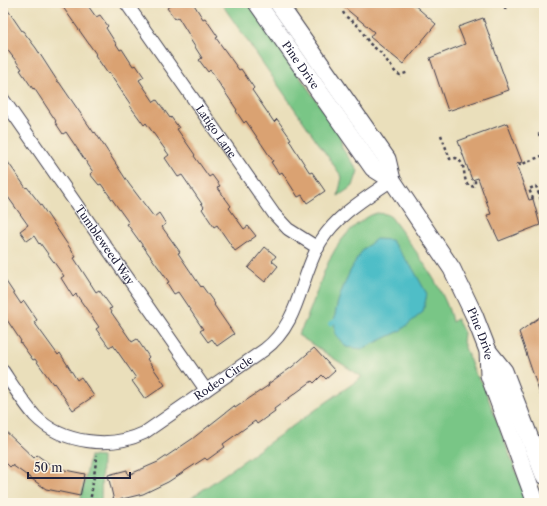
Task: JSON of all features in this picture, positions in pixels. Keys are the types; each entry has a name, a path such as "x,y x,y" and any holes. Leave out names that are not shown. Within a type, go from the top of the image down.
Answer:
{"main road":[{"name":"Pine Drive","path":"257,3 374,168 392,180"},
{"name":"Pine Drive","path":"278,3 387,159 392,180 434,241 457,279 488,350 489,375 536,503"},
{"path":"488,350 504,371 544,475"}],"street":[{"name":"Latigo Lane","path":"126,3 274,214 288,229 318,248"},
{"name":"Tumbleweed Way","path":"3,99 206,390"},
{"name":"Rodeo Circle","path":"3,371 30,409 44,424 68,436 97,442 122,441 144,434 264,350 279,336 292,316 318,248 330,228 345,213 392,180"}],"path":[{"path":"505,9 506,3"},
{"path":"343,12 344,16 356,23 365,33 370,43 381,53 396,73 400,75 409,72"},
{"path":"538,135 544,133"},
{"path":"441,135 450,159 456,158 460,160 466,174 465,180 467,185 471,187 475,185 475,179"},
{"path":"519,163 520,165 544,156"},
{"path":"532,199 529,188 536,186 540,200 544,199"},
{"path":"90,503 97,455"}],"green space":[{"path":"221,3 248,3 340,134 342,148 358,171 353,186 338,196 342,177"},
{"path":"377,213 386,214 391,217 436,282 449,310 452,322 457,319 464,333 463,342 475,374 482,382 528,503 184,503 362,377 298,335 335,249 356,225 369,216"},
{"path":"90,456 102,457 101,503 80,503"}],"water":[{"path":"376,239 391,240 413,269 427,294 423,312 400,331 362,349 346,347 335,334 336,308 344,284 356,260 363,250"}],"building":[{"path":"3,3 22,31 36,48 94,133 95,132 129,184 154,217 159,213 166,224 162,227 180,252 178,253 201,287 202,286 215,304 214,305 234,334 217,346 212,339 208,342 200,331 203,329 178,292 174,294 167,283 169,282 127,224 129,223 101,184 99,185 90,174 93,172 66,132 63,134 34,88 33,89 20,70 22,69 3,44"},
{"path":"60,3 86,3 96,17 100,15 108,26 106,28 120,50 122,49 133,66 136,65 144,77 139,80 154,102 157,100 179,128 177,129 195,155 194,156 209,177 212,175 220,186 217,187 231,206 229,208 244,229 248,226 256,236 235,251 217,225 214,227 202,209 204,207 182,175 178,177 165,158 169,155 146,123 144,125 130,106 131,105"},
{"path":"174,3 193,3 203,19 205,18 218,37 216,38 254,88 252,90 274,122 277,119 291,139 289,140 310,173 312,172 325,191 307,203 302,195 298,197 282,172 279,174 271,162 273,161 246,121 244,123 210,70 208,72 199,60 202,58 178,17 175,19 167,8"},
{"path":"339,3 412,3 436,24 403,64 370,37 374,32"},
{"path":"483,18 509,90 448,111 430,58 465,44 458,27"},
{"path":"507,123 522,162 516,164 529,200 533,199 540,225 499,241 487,215 491,214 478,178 472,180 458,141"},
{"path":"3,155 26,188 27,187 41,205 76,257 74,258 96,292 99,290 112,308 109,309 132,342 137,339 149,357 147,359 165,385 145,399 132,381 136,378 113,345 109,347 96,329 99,327 76,294 73,297 61,278 64,276 40,243 39,244 34,236 27,241 20,231 28,225 3,190"},
{"path":"265,247 276,256 272,261 278,266 265,282 248,268"},
{"path":"3,277 21,304 24,301 37,320 34,322 58,355 60,353 77,380 81,377 94,396 73,410 35,359 33,360 3,314"},
{"path":"544,314 544,399 542,400 519,332"},
{"path":"314,348 335,371 326,379 322,375 314,383 312,381 274,409 275,411 257,424 255,421 223,444 225,447 207,460 205,458 168,482 143,494 114,501 108,475 127,470 128,475 158,462 192,439 234,406 235,408 269,385 268,384 292,367"},
{"path":"3,429 34,458 37,455 55,468 85,474 80,496 46,489 12,465 10,467 3,460"}],"waterway":[{"path":"330,324 338,319"}]}
